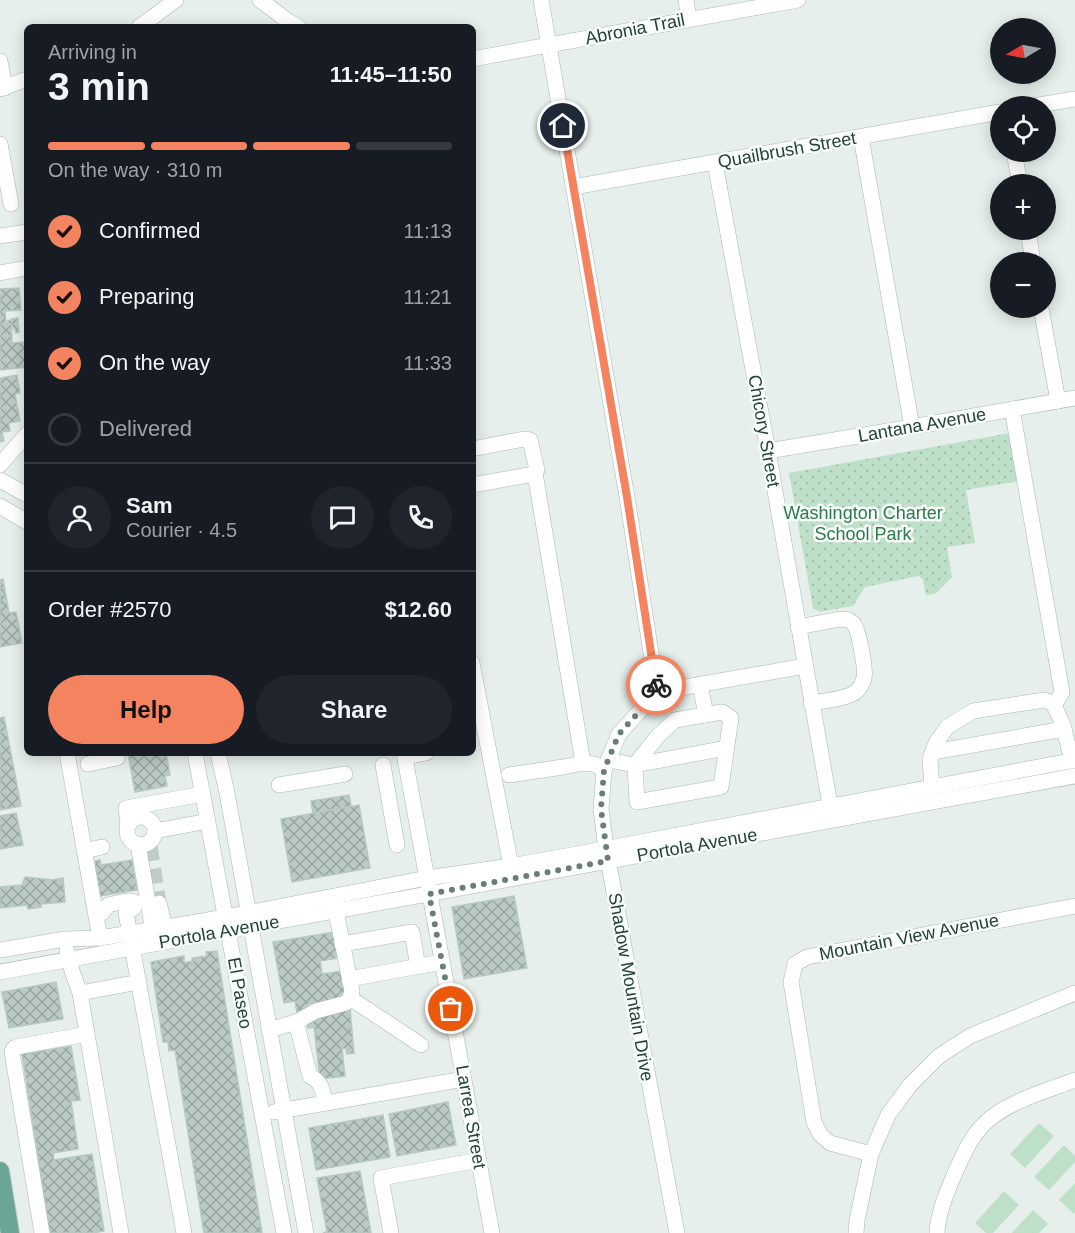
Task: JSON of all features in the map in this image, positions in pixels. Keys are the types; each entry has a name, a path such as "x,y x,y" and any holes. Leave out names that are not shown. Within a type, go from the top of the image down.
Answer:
{"main road":[{"path":"0,1170 10,1233"}],"street":[{"path":"143,24 177,0"},
{"path":"260,0 293,24"},
{"path":"541,0 627,497 657,692 805,666"},
{"path":"686,0 689,19"},
{"name":"Abronia Trail","path":"476,58 798,0"},
{"path":"0,61 3,88 24,80"},
{"path":"1056,102 1075,99"},
{"name":"Quailbrush Street","path":"573,187 990,114"},
{"path":"861,137 912,427"},
{"path":"0,144 11,204"},
{"name":"Chicory Street","path":"716,163 830,805"},
{"path":"0,236 24,232"},
{"path":"0,273 24,269"},
{"path":"1043,318 1058,400"},
{"name":"Lantana Avenue","path":"768,451 1075,398"},
{"path":"1011,409 1062,692 1054,706"},
{"path":"0,465 24,437"},
{"path":"476,448 524,439 530,440 537,470 535,473 583,763"},
{"path":"476,484 535,473"},
{"path":"0,480 24,493"},
{"path":"0,506 24,520"},
{"path":"798,627 840,619 850,620 857,628 864,671 862,683 851,694 811,703"},
{"path":"700,684 706,715"},
{"name":"Shadow Mountain Drive","path":"657,692 619,734 606,765 601,809 607,855 676,1233"},
{"path":"932,787 930,759 936,742 947,727 973,711 1044,699 1053,703 1073,760"},
{"path":"477,712 480,744 511,866"},
{"path":"722,712 731,717 726,748 721,787 637,802 635,765 657,737 675,720 722,712"},
{"path":"933,752 1064,729"},
{"path":"509,775 583,763 635,765 726,748"},
{"path":"68,756 100,938"},
{"name":"El Paseo","path":"196,756 208,821 269,1029 306,1233"},
{"name":"El Paseo","path":"215,756 241,874 234,962 284,1233"},
{"name":"Larrea Street","path":"404,756 492,1233"},
{"path":"88,764 117,758"},
{"name":"Portola Avenue","path":"0,972 69,960 146,938 238,922 336,911 429,894 830,805 1073,760"},
{"path":"380,766 394,845"},
{"path":"279,785 345,774"},
{"name":"Portola Avenue","path":"238,922 330,896 427,878 607,855 1075,776"},
{"path":"203,794 126,808 127,834 132,842 148,841 208,821"},
{"path":"128,825 135,819 144,818 152,822 148,841 146,938 139,982 184,1233"},
{"path":"84,851 102,847"},
{"path":"269,1029 296,1022 316,1011 346,1003 350,998 352,991 336,911 330,896"},
{"path":"96,915 105,910 108,905 132,901 135,903 134,908 126,913 146,938"},
{"path":"146,938 159,903"},
{"name":"Mountain View Avenue","path":"871,1154 830,1143 820,1134 814,1122 790,982 795,964 807,957 1075,906"},
{"path":"146,938 160,938 238,922"},
{"path":"342,944 412,932 418,967"},
{"name":"Portola Avenue","path":"0,950 65,939 146,938"},
{"path":"65,939 80,993 121,1233"},
{"path":"349,980 442,962"},
{"path":"80,993 139,982"},
{"path":"856,1233 871,1154 888,1115 910,1085 939,1056 970,1036 1075,993"},
{"path":"350,998 421,1045"},
{"path":"296,1022 310,1076 316,1080 324,1096"},
{"path":"42,1233 12,1052 14,1048 87,1034"},
{"path":"262,1114 284,1110 324,1096 464,1079"},
{"path":"937,1233 938,1219 963,1153 983,1124 1014,1105 1075,1080"},
{"path":"391,1233 381,1178 479,1160"}],"green space":[{"name":"Washington Charter School Park","path":"1010,433 1019,481 966,490 975,543 947,547 952,577 935,594 926,595 923,580 919,576 865,587 853,606 819,612 813,608 789,473"},
{"path":"1039,1123 1054,1136 1025,1168 1010,1154"},
{"path":"1064,1145 1075,1156 1075,1162 1049,1190 1034,1177"},
{"path":"1075,1183 1075,1212 1074,1214 1059,1200"},
{"path":"1004,1191 1019,1205 993,1233 986,1233 975,1223"},
{"path":"1033,1210 1048,1224 1039,1233 1012,1233"}],"building":[{"path":"19,288 21,310 5,311 6,322 18,318 19,332 16,333 11,323 12,335 10,336 12,336 12,343 24,342 24,367 0,370 0,289"},
{"path":"17,375 20,393 15,394 20,421 9,423 10,431 2,432 4,441 0,442 0,378"},
{"path":"3,579 9,613 16,612 22,643 0,647 0,580"},
{"path":"4,717 21,806 0,810 0,718"},
{"path":"129,756 167,756 170,775 165,776 167,786 135,792"},
{"path":"349,795 351,806 313,813 311,801"},
{"path":"359,805 370,868 292,882 281,819"},
{"path":"16,813 23,845 0,849 0,816"},
{"path":"100,860 101,865 132,860 137,890 100,896 95,861"},
{"path":"25,877 53,880 63,878 65,902 41,904 41,907 28,909 27,905 0,908 0,887 22,885"},
{"path":"514,896 527,968 464,979 452,907"},
{"path":"334,932 339,958 320,961 322,974 342,971 346,998 308,1004 309,1011 297,1013 295,1001 284,1003 273,942"},
{"path":"217,951 262,1233 204,1233 175,1050 169,1051 168,1042 163,1042 151,962 184,956 184,963 193,961 192,958 207,956 206,952"},
{"path":"56,982 63,1019 9,1028 2,992"},
{"path":"350,1009 354,1053 347,1054 346,1048 342,1049 345,1076 320,1079 314,1027 308,1028 307,1014"},
{"path":"71,1046 80,1100 71,1101 78,1149 53,1153 54,1160 92,1154 104,1231 50,1233 22,1054"},
{"path":"448,1102 456,1145 397,1156 389,1114"},
{"path":"383,1115 390,1157 316,1170 309,1128"},
{"path":"360,1171 371,1233 323,1233 327,1232 317,1178"}],"tunnel":[{"path":"150,846 159,903"}],"way so far":[{"path":"451,1009 429,894 608,861 601,809 604,770 619,734 657,692 656,685"}],"route":[{"path":"563,126 627,497 656,685"}]}
